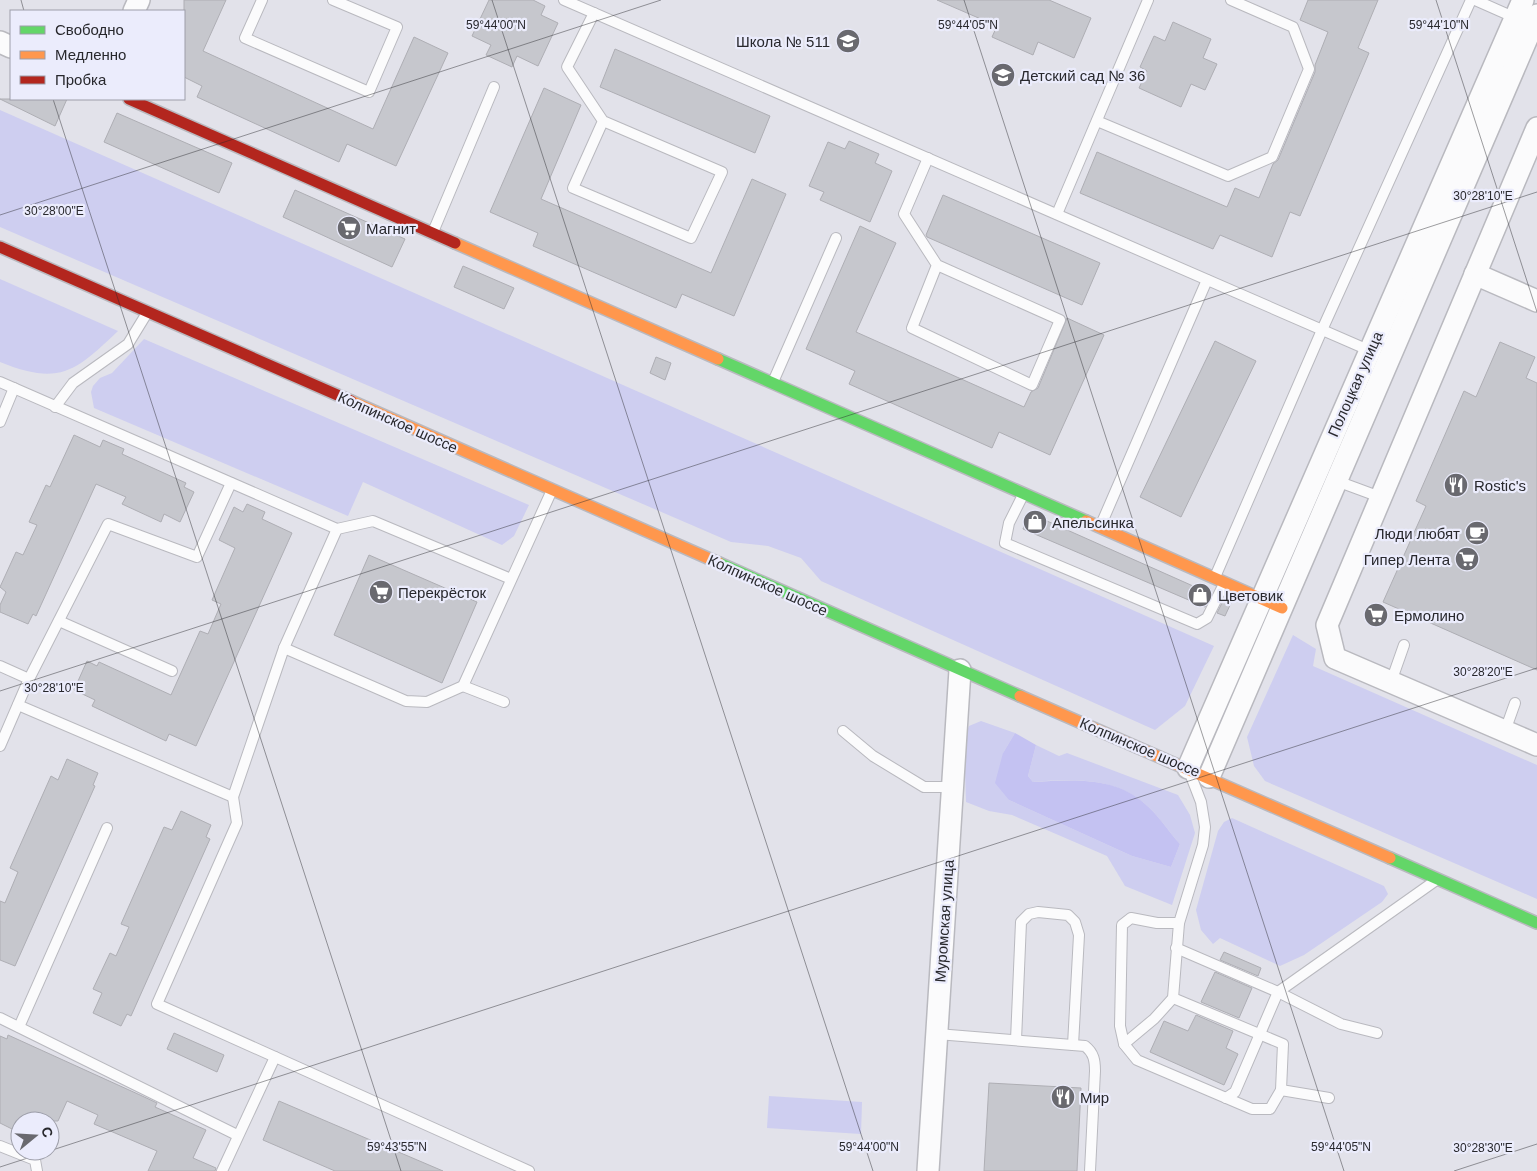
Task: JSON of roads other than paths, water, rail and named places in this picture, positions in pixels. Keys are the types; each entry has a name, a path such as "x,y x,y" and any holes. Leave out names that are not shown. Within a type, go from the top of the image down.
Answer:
{"main road":[{"path":"130,100 1282,608"},
{"name":"Колпинское шоссе","path":"0,247 960,670 1209,777 1436,880 1537,923"}],"street":[{"name":"Полоцкая улица","path":"1188,768 1370,351 1527,14"},
{"name":"Полоцкая улица","path":"1209,777 1389,359 1527,14"},
{"path":"1537,128 1327,625 1335,658 1537,745"},
{"path":"1475,274 1537,301"},
{"name":"Муромская улица","path":"928,1171 960,670"}],"lane":[{"path":"262,0 245,38 369,92 397,27 333,0"},
{"path":"564,0 1389,359"},
{"path":"1057,214 1148,0"},
{"path":"1097,121 1228,176 1272,157 1309,69 1293,27 1231,0"},
{"path":"1023,494 1009,523 1005,543 1197,624 1207,618 1220,581 1322,330 1471,0"},
{"path":"1475,0 1527,14"},
{"path":"594,13 567,67 603,121 722,172 691,238 573,188 603,121"},
{"path":"432,233 440,220 494,87"},
{"path":"928,158 904,214 937,265 1060,320 1032,385 912,328 937,265"},
{"path":"772,383 836,238"},
{"path":"1100,528 1206,280"},
{"path":"55,407 73,383 128,344 148,312"},
{"path":"0,382 337,529 373,521 512,579"},
{"path":"0,422 14,388"},
{"path":"1316,473 1380,496"},
{"path":"0,746 29,679 108,524 197,557 231,483"},
{"path":"284,648 406,701 427,702 463,686 552,490"},
{"path":"337,529 284,648 233,797 237,823 158,1004 529,1171"},
{"path":"59,621 172,671"},
{"path":"1391,682 1404,645"},
{"path":"0,666 29,679"},
{"path":"463,686 504,702"},
{"path":"1504,731 1515,703"},
{"path":"18,705 233,797"},
{"path":"843,730 872,756 924,787 952,787"},
{"path":"1124,1044 1154,1019 1173,998 1176,948 1180,922 1203,845 1205,827 1201,802 1188,768"},
{"path":"19,1027 107,828"},
{"path":"1226,1098 1235,1092 1278,992 1436,880"},
{"path":"1016,1040 1021,922 1029,914 1038,912 1068,915 1075,922 1080,935 1073,1045"},
{"path":"1173,998 1283,1044 1281,1090 1270,1108 1252,1109 1137,1060 1124,1044 1120,1026 1122,925 1130,918 1157,923 1180,922"},
{"path":"1176,948 1278,992 1341,1024 1377,1034"},
{"path":"0,1018 237,1135"},
{"path":"937,1034 1085,1046 1095,1060 1090,1171"},
{"path":"222,1171 237,1135 275,1057"},
{"path":"1281,1090 1329,1098"},
{"path":"0,1146 35,1160 36,1171"}],"place":[{"name":"Школа № 511","path":"848,41"},
{"name":"Детский сад № 36","path":"1003,75"},
{"name":"Магнит","path":"349,228"},
{"name":"Rostic's","path":"1456,485"},
{"name":"Апельсинка","path":"1035,522"},
{"name":"Люди любят","path":"1477,533"},
{"name":"Гипер Лента","path":"1467,559"},
{"name":"Перекрёсток","path":"381,592"},
{"name":"Цветовик","path":"1200,595"},
{"name":"Ермолино","path":"1376,615"},
{"name":"Мир","path":"1063,1097"}]}
